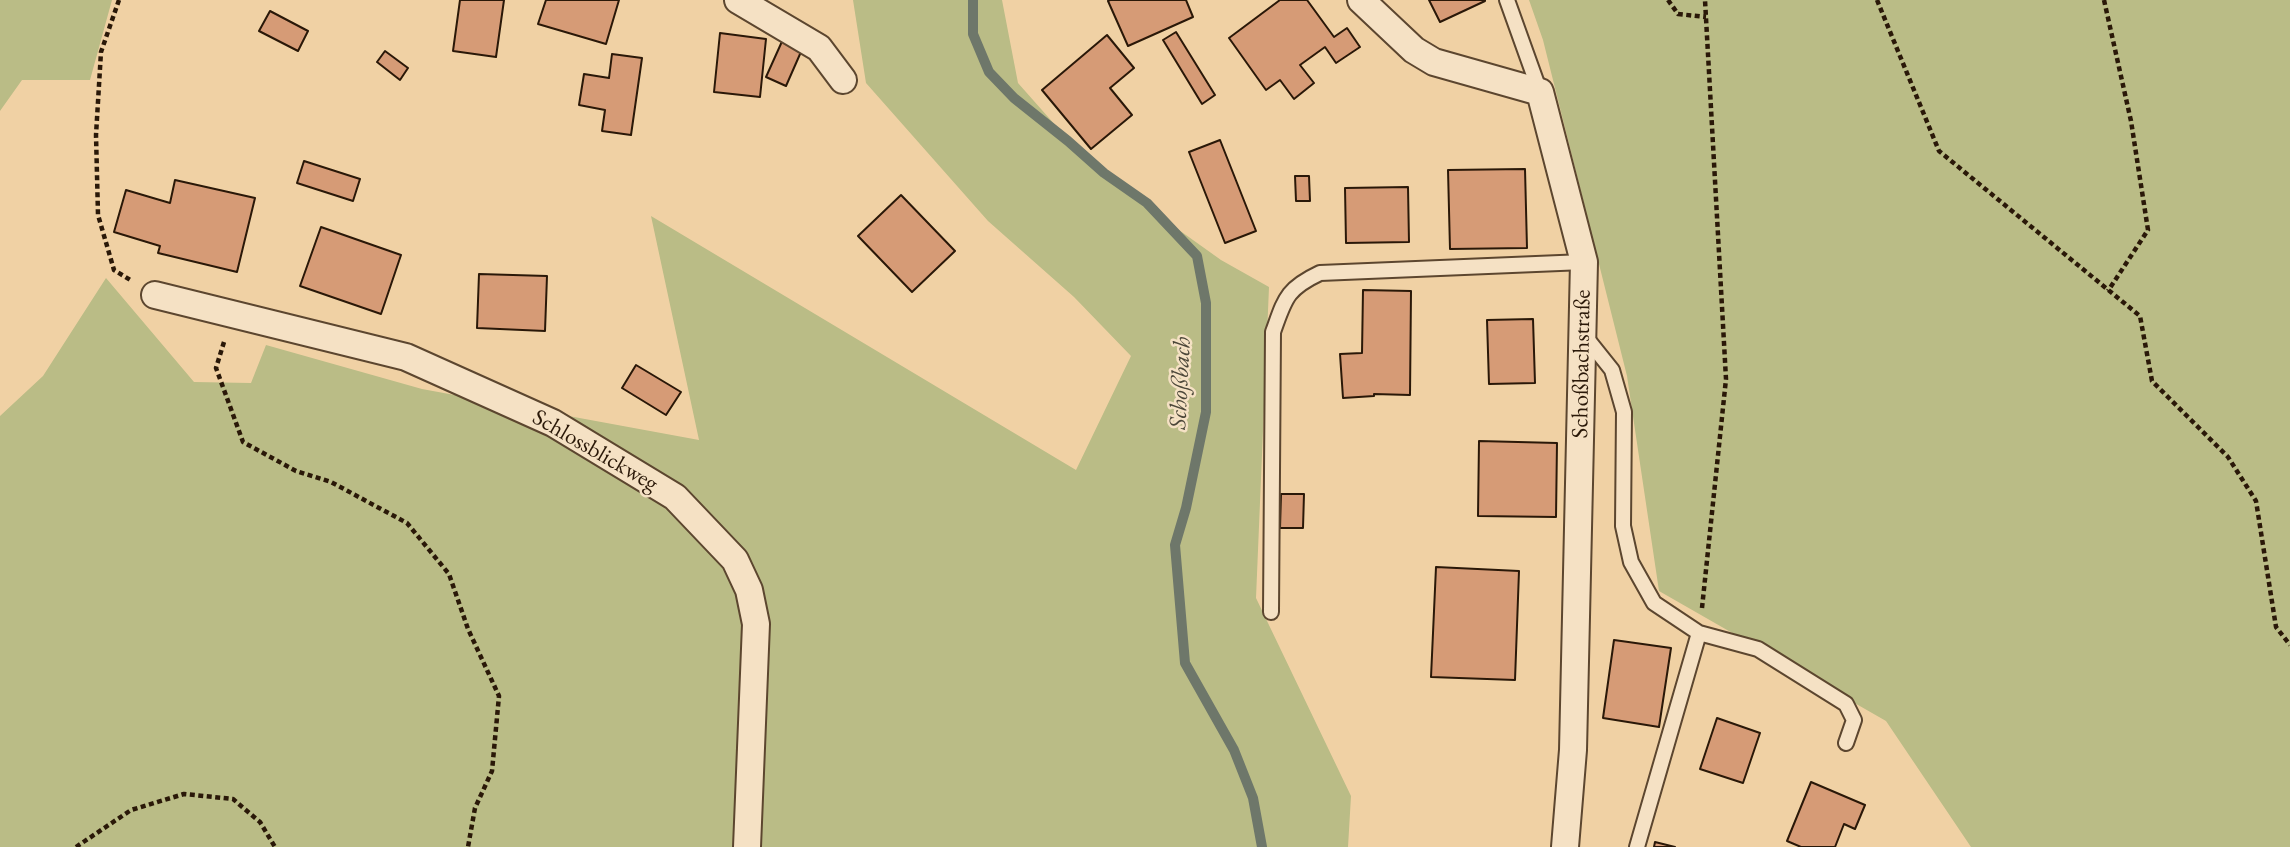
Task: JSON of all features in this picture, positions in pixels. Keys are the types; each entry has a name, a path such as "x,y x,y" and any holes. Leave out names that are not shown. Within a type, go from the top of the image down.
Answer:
{"street":[{"path":"738,0 819,48 843,80"},
{"path":"1361,0 1414,50 1434,62 1540,92"},
{"name":"Schoßbachstraße","path":"1540,92 1584,262 1573,750 1565,847"},
{"name":"Schlossblickweg","path":"155,295 406,357 553,423 675,497 735,560 749,590 755,624 747,847"}],"lane":[{"path":"1507,0 1540,92"},
{"path":"1271,612 1273,332 1286,298 1300,283 1320,273 1584,262"},
{"path":"1582,333 1612,370 1624,412 1623,526 1631,562 1654,604 1699,633 1758,649 1846,704 1854,720 1846,743"},
{"path":"1637,847 1699,633"}],"path":[{"path":"119,0 101,52 96,135 98,215 114,270 155,295"},
{"path":"1668,0 1678,14 1706,17"},
{"path":"1699,633 1726,379 1705,0"},
{"path":"1877,0 1939,151 2140,316 2152,381 2228,457 2256,501 2276,627 2290,645"},
{"path":"2104,0 2131,121 2148,230 2108,291"},
{"path":"232,313 216,368 243,442 296,471 331,482 407,523 449,574 468,629 499,696 492,771 475,808 468,847"},
{"path":"76,847 131,810 184,794 233,799 260,822 275,847"}],"green space":[{"path":"0,0 112,0 90,80 22,80 0,111"},
{"path":"853,0 1002,0 1018,83 1095,170 1221,260 1269,287 1256,598 1351,796 1348,847 0,847 0,416 43,376 106,278 194,382 251,383 266,345 422,389 699,440 651,216 1076,470 1131,356 1074,297 988,221 866,83"},
{"path":"1529,0 2290,0 2290,847 1971,847 1886,721 1659,591 1627,376 1543,40"}],"building":[{"path":"460,0 504,0 496,57 453,51"},
{"path":"546,0 619,0 606,44 538,24"},
{"path":"1186,0 1193,17 1128,46 1108,1"},
{"path":"1280,0 1307,0 1334,37 1347,28 1360,47 1336,63 1325,47 1300,65 1314,83 1294,99 1280,80 1266,90 1229,38"},
{"path":"1429,0 1485,0 1485,1 1440,22"},
{"path":"270,11 308,31 298,51 259,31"},
{"path":"1176,32 1215,95 1202,104 1163,40"},
{"path":"720,33 766,39 760,97 714,92"},
{"path":"1107,35 1134,68 1110,88 1132,115 1091,149 1042,90"},
{"path":"784,37 804,45 786,86 766,77"},
{"path":"385,51 408,68 400,80 377,62"},
{"path":"612,54 642,58 631,135 602,131 605,110 579,105 584,74 609,78"},
{"path":"1220,140 1256,231 1225,243 1189,152"},
{"path":"304,161 360,179 353,201 297,183"},
{"path":"1525,169 1527,248 1450,249 1448,170"},
{"path":"1295,176 1309,176 1310,201 1296,201"},
{"path":"175,180 255,198 237,272 158,253 160,246 114,232 126,190 170,203"},
{"path":"1408,187 1409,242 1346,243 1345,188"},
{"path":"901,195 955,251 912,292 858,236"},
{"path":"321,227 401,255 381,314 300,286"},
{"path":"479,274 547,276 545,331 477,328"},
{"path":"1363,290 1411,291 1410,395 1374,394 1343,398 1340,354 1362,353"},
{"path":"1533,319 1535,383 1489,384 1487,320"},
{"path":"636,365 681,392 666,415 622,388"},
{"path":"1479,441 1557,443 1556,517 1478,516"},
{"path":"1281,494 1304,494 1303,528 1280,528"},
{"path":"1436,567 1519,571 1515,680 1431,677"},
{"path":"1614,640 1671,648 1659,727 1603,718"},
{"path":"1717,718 1760,733 1743,783 1700,769"},
{"path":"1811,782 1865,805 1855,829 1844,824 1835,847 1801,847 1787,841"},
{"path":"1655,842 1675,847 1654,847"}],"waterway":[{"name":"Schoßbach","path":"973,0 973,34 989,72 1014,98 1104,173 1147,203 1197,256 1206,303 1206,412 1186,508 1175,545 1185,663 1234,750 1253,798 1262,847"}]}
